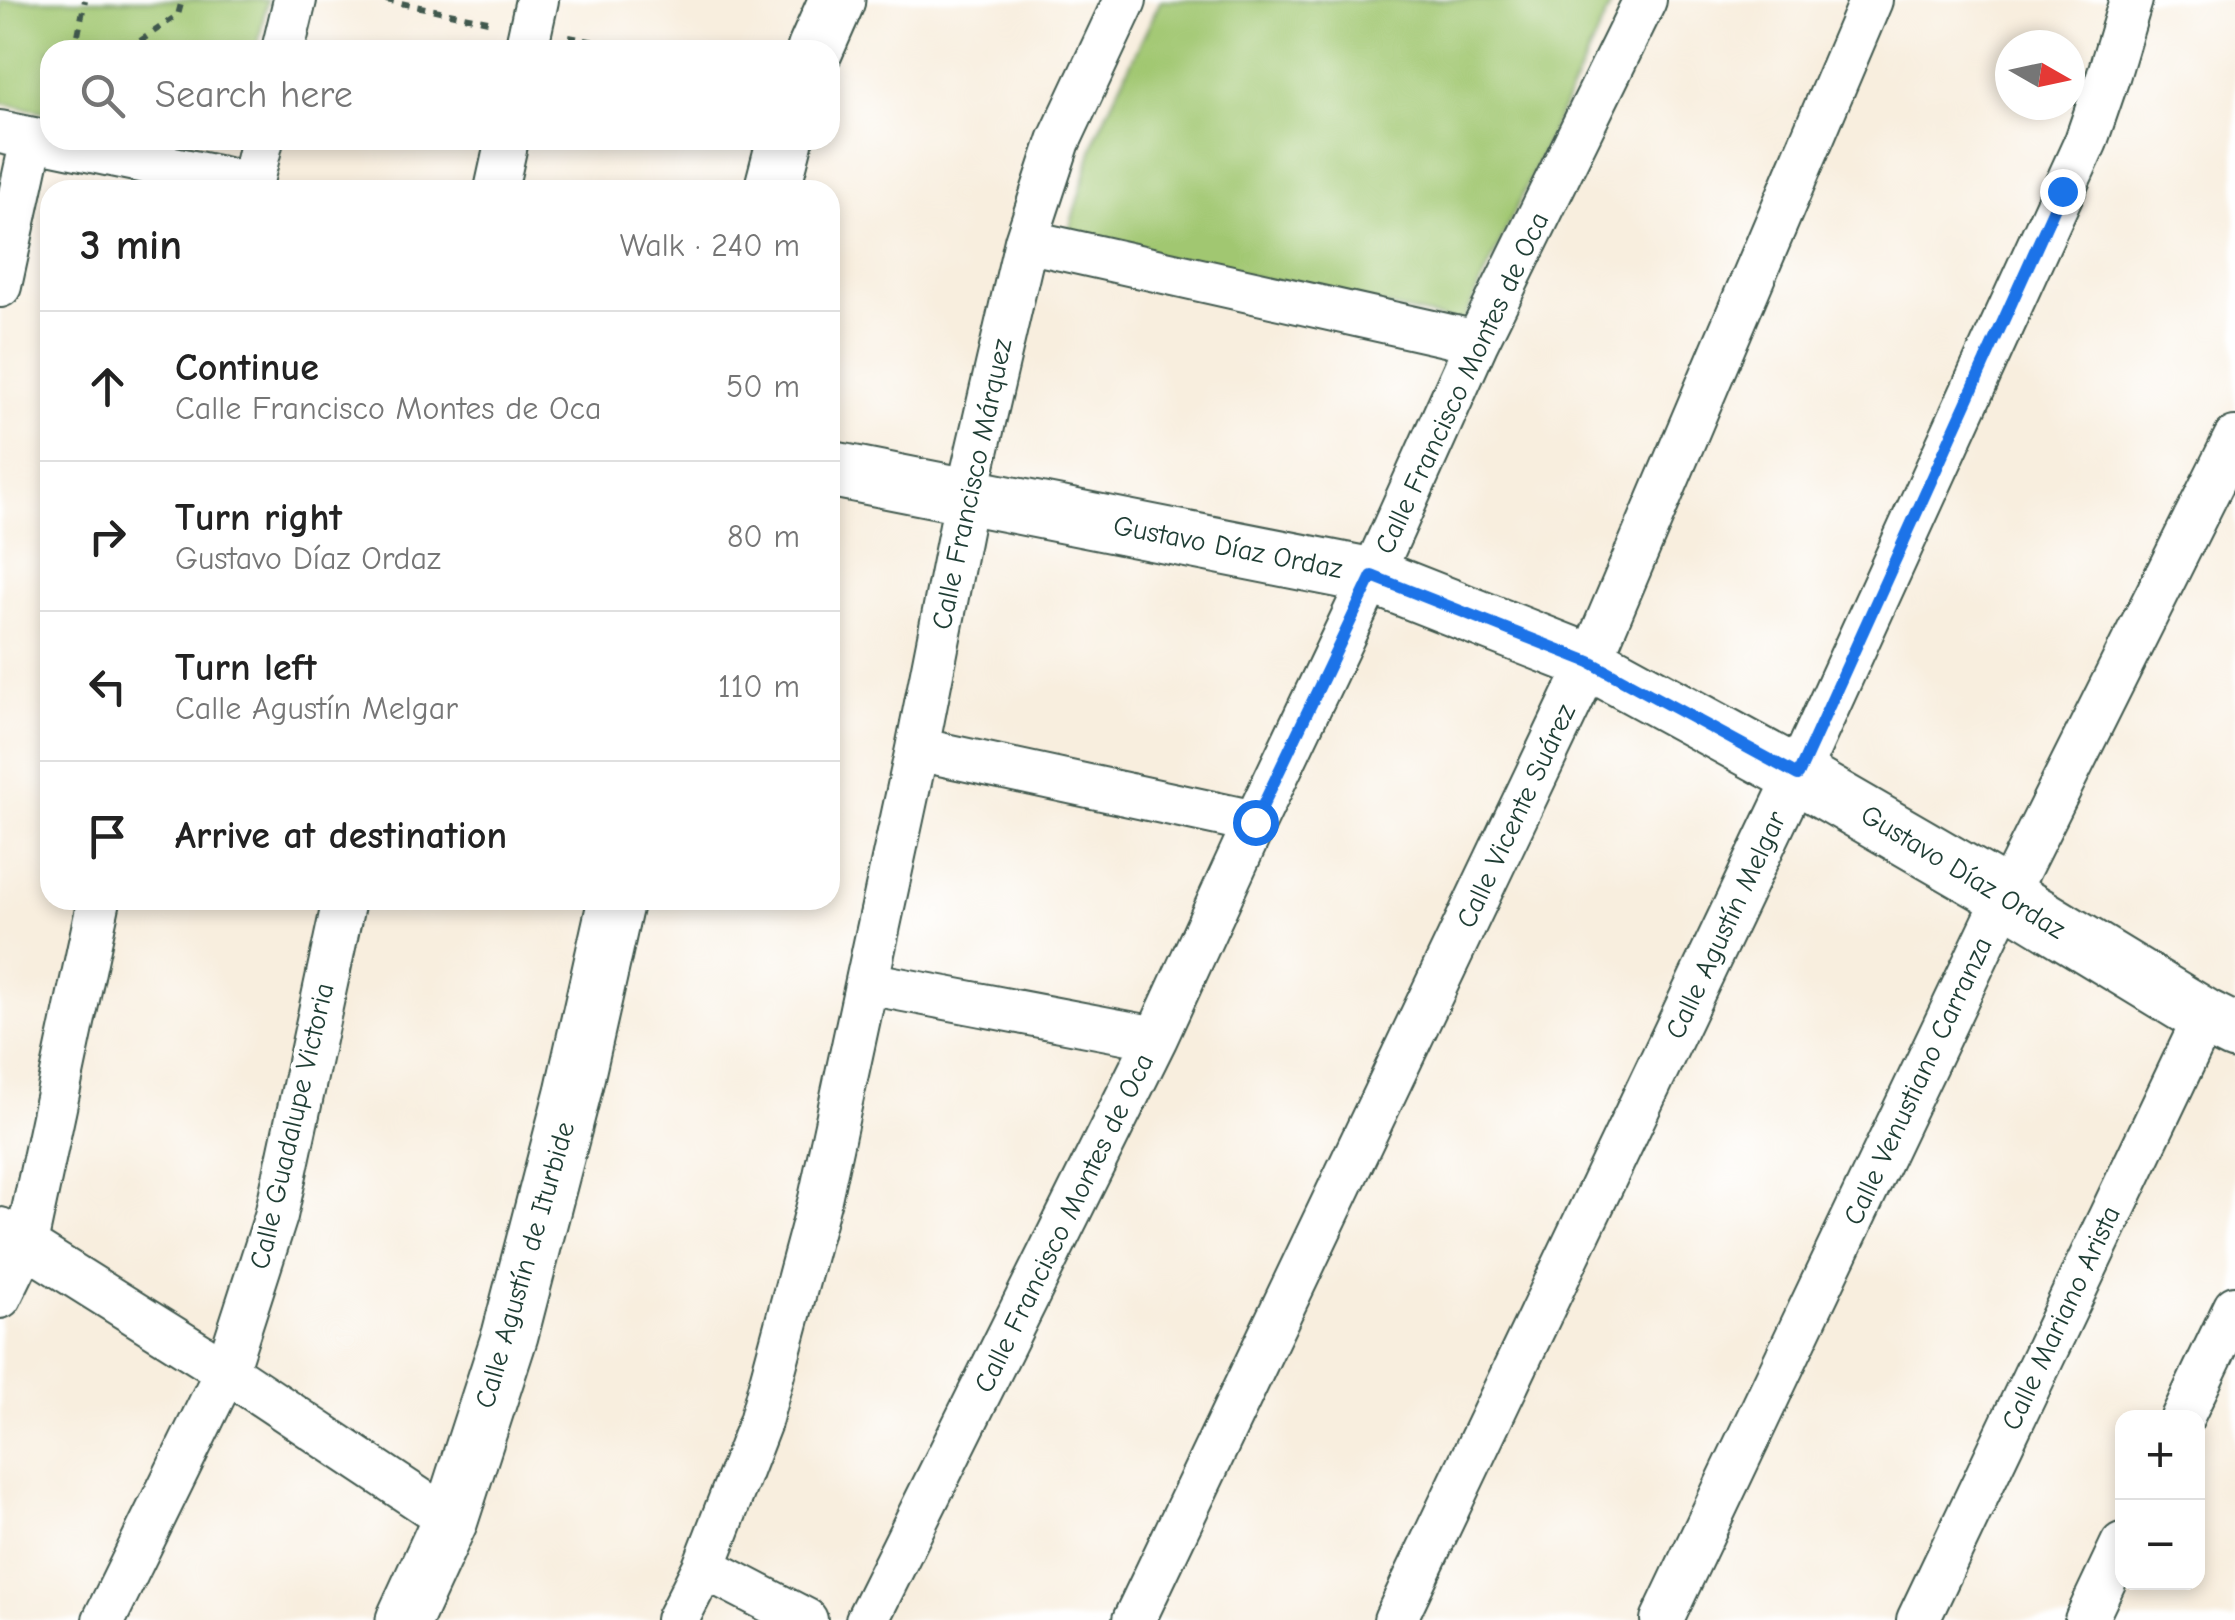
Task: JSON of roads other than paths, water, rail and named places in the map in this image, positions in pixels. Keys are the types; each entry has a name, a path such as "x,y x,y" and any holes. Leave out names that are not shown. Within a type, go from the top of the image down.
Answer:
{"street":[{"path":"286,40 296,0"},
{"path":"528,40 537,0"},
{"path":"819,40 837,0"},
{"name":"Calle Francisco Márquez","path":"677,1620 704,1567 760,1422 820,1200 967,495 1026,241 1059,141 1125,0"},
{"name":"Calle Francisco Montes de Oca","path":"867,1620 1156,1038 1477,342 1645,0"},
{"name":"Calle Vicente Suárez","path":"1134,1620 1590,662 1872,0"},
{"name":"Calle Agustín Melgar","path":"1395,1620 1798,775 2086,141 2131,0"},
{"path":"0,286 16,135"},
{"path":"84,150 219,180"},
{"path":"253,180 260,150"},
{"path":"498,180 505,150"},
{"path":"775,180 782,150"},
{"path":"1026,241 1477,342"},
{"name":"Calle Venustiano Carranza","path":"1662,1620 2006,896 2235,438"},
{"name":"Gustavo Díaz Ordaz","path":"840,470 1372,576 1590,662 1798,775 2220,1024"},
{"path":"917,749 1255,822"},
{"path":"0,1297 96,910"},
{"name":"Calle Guadalupe Victoria","path":"104,1620 226,1372 276,1216 342,910"},
{"name":"Calle Agustín de Iturbide","path":"404,1620 450,1520 514,1316 573,1092 614,910"},
{"path":"867,983 1156,1038"},
{"name":"Calle Mariano Arista","path":"1918,1620 2220,1024"},
{"path":"13,1236 450,1520"},
{"path":"2186,1410 2235,1307"},
{"path":"2086,1620 2115,1559"},
{"path":"704,1567 806,1620"}]}
